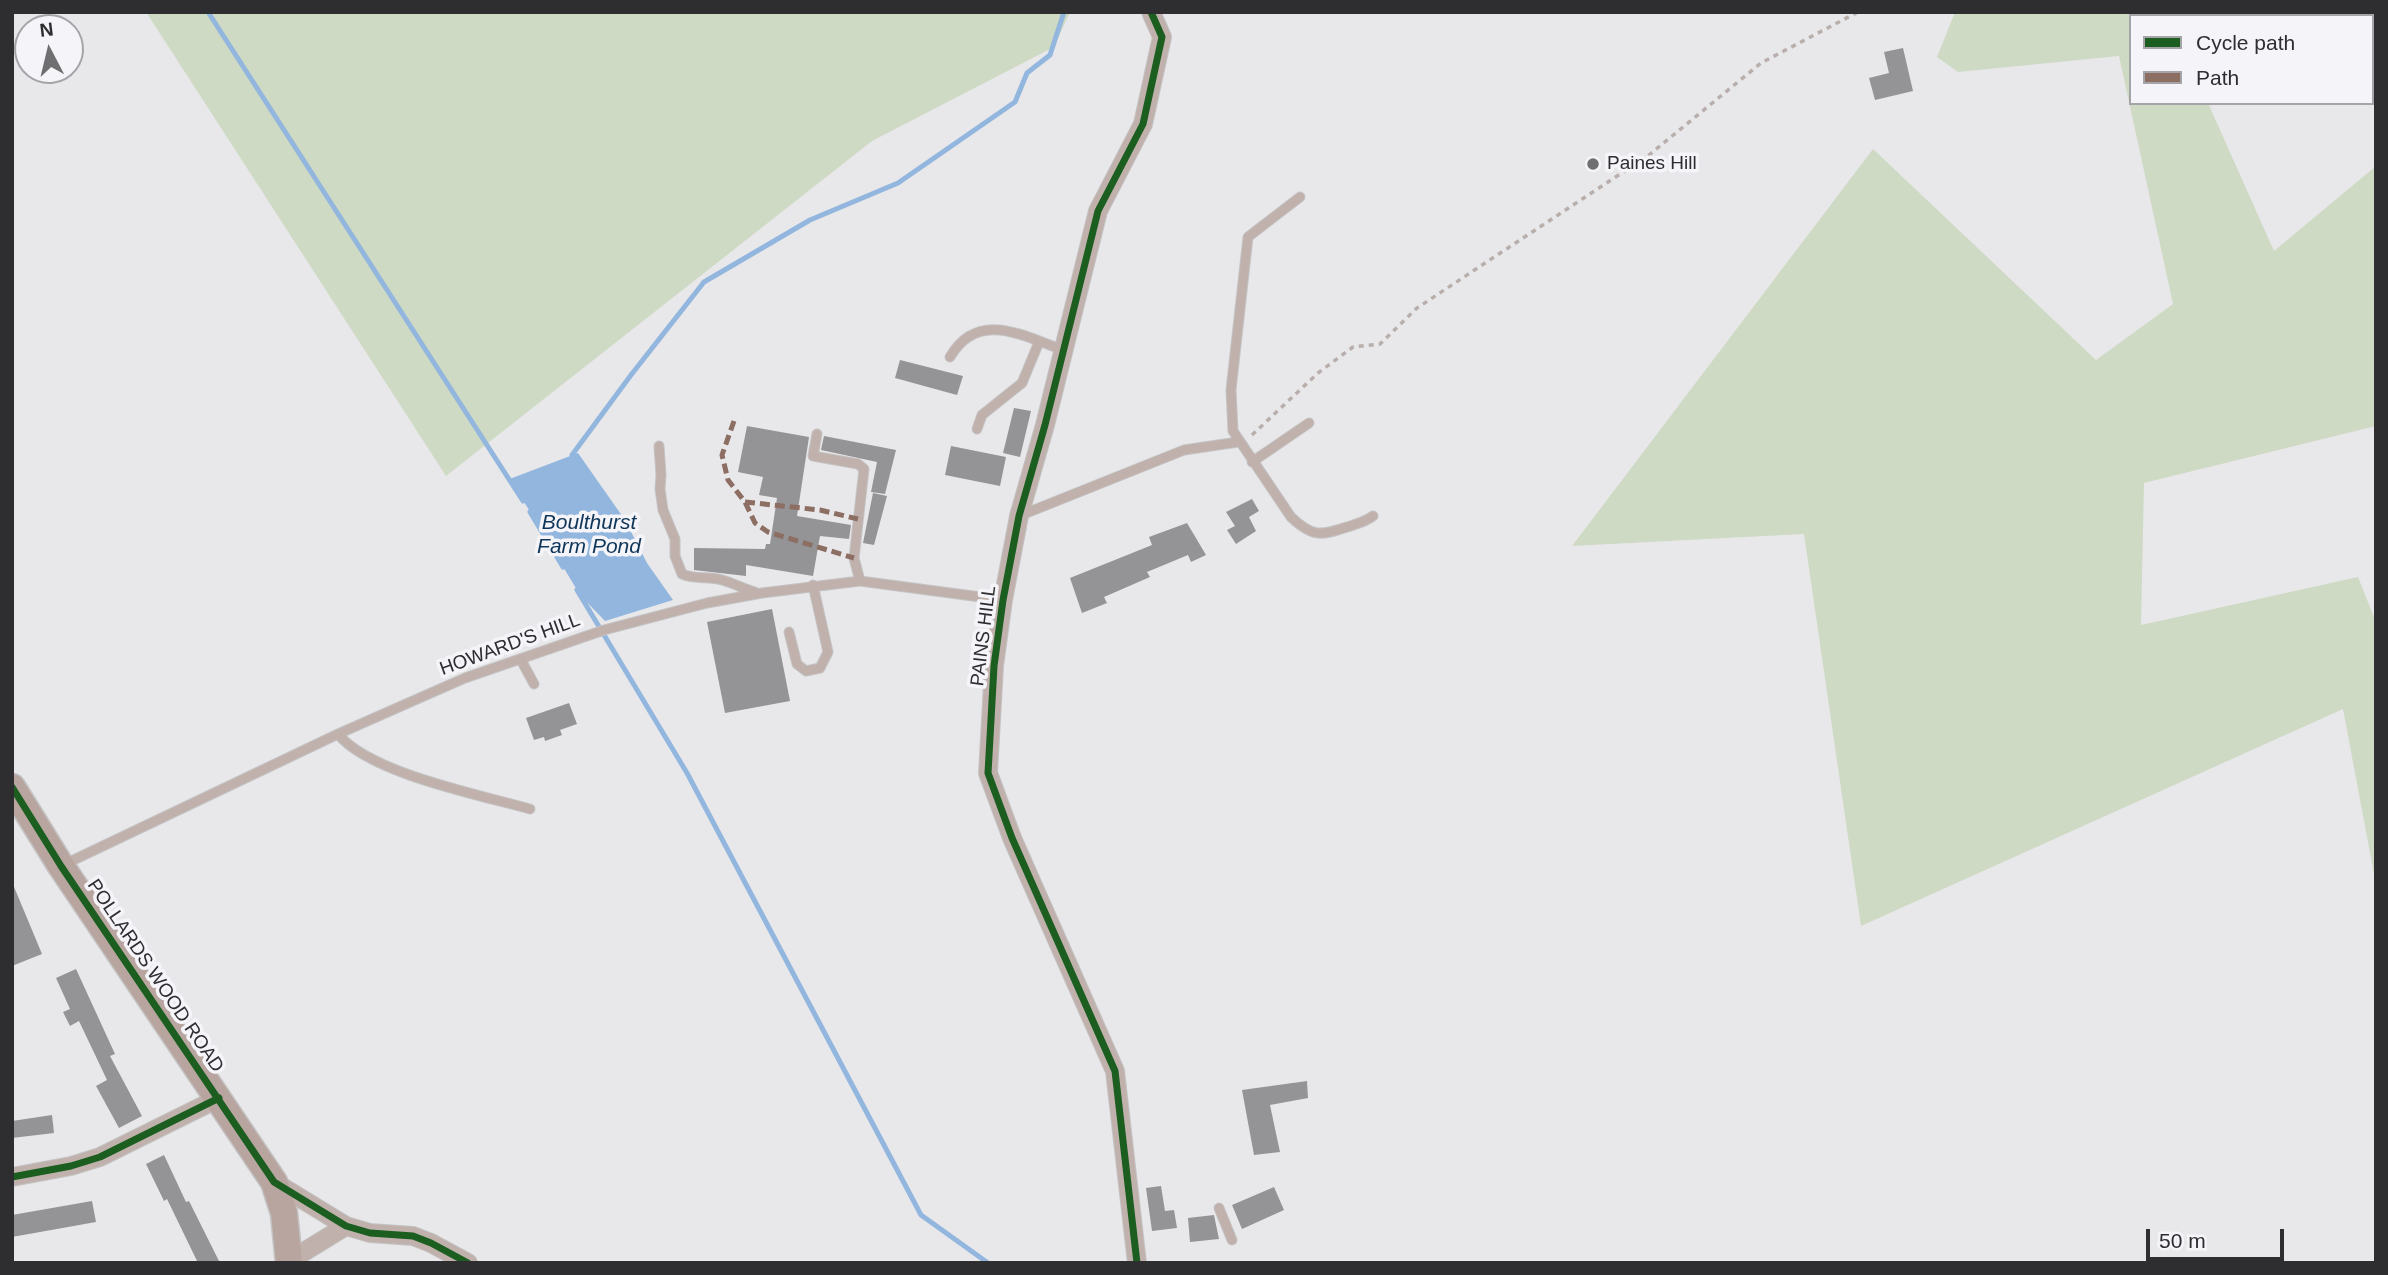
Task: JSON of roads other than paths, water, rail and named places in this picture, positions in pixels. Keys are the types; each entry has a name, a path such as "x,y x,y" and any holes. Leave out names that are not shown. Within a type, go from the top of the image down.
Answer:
{"street":[{"name":"PAINS HILL","path":"1137,1263 1115,1071 1012,838 988,773 994,666 1019,516 1098,211 1143,124 1162,37 1151,12"},
{"name":"POLLARDS WOOD ROAD","path":"12,787 61,866 274,1182 284,1213 289,1262"},
{"path":"12,1177 71,1166 100,1157 219,1098"},
{"path":"274,1182 346,1226 370,1233 413,1237 431,1243 468,1263"},
{"path":"289,1262 346,1226"}],"lane":[{"path":"1300,197 1248,237 1231,390 1233,431 1291,517 1303,528 1324,534 1366,521 1373,516"},
{"path":"950,357 965,338 984,329 1009,332 1063,350"},
{"path":"977,429 982,415 1021,383 1039,342"},
{"path":"1252,462 1309,423"},
{"path":"817,434 813,456 858,464 864,469 855,558 860,581"},
{"path":"1019,516 1184,450 1238,442"},
{"path":"659,446 663,510 675,539 675,556 682,574 690,578 722,579 743,589 762,593"},
{"name":"HOWARD'S HILL","path":"61,866 338,734 465,678 615,627 707,603 860,581 1003,600"},
{"path":"789,632 797,664 806,671 820,668 828,652 813,586"},
{"path":"521,660 534,684"},
{"path":"338,734 346,744 368,758 402,773 530,809"},
{"path":"1219,1208 1232,1240"}],"water":[{"name":"Boulthurst Farm Pond","path":"578,453 625,520 647,563 673,600 605,621 580,595 526,505 507,480"}],"waterway":[{"path":"208,12 523,501"},
{"path":"572,455 704,282 810,220 898,183 1015,102 1027,73 1050,55 1064,12"},
{"path":"530,512 563,567"},
{"path":"577,590 687,773 921,1215 988,1263"}],"place":[{"name":"Paines Hill","path":"1593,164"}]}
